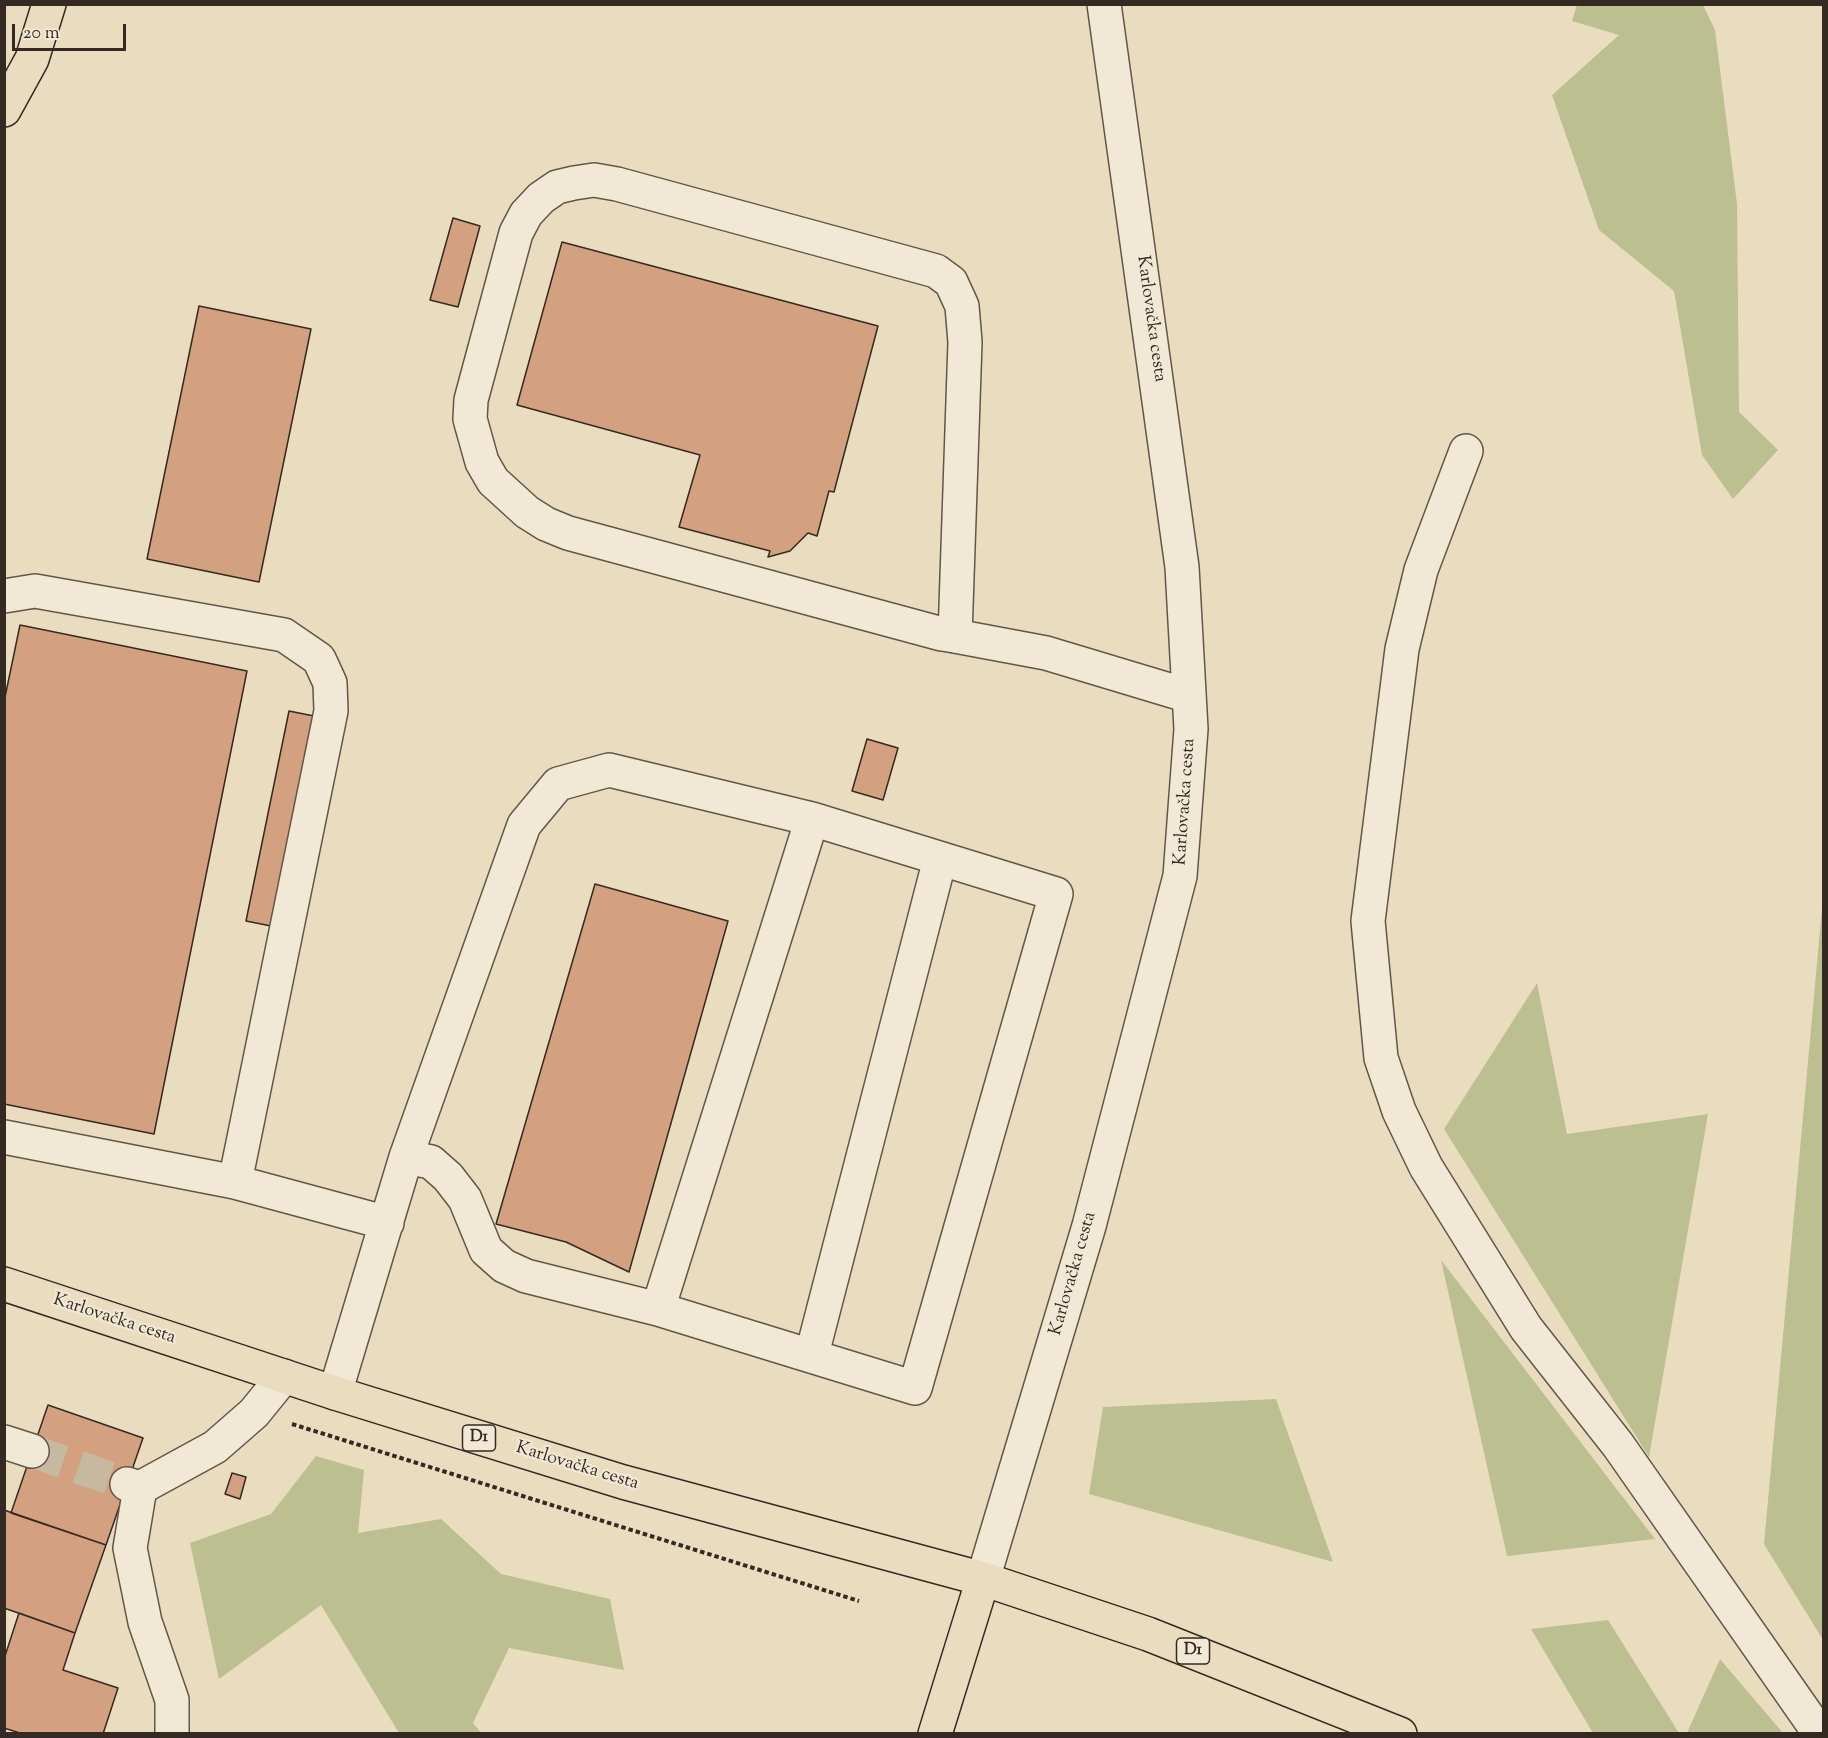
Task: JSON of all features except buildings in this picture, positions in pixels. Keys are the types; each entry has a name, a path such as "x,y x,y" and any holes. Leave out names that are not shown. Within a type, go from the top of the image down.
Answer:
{"main road":[{"path":"4,110 32,59 50,4"},
{"name":"Karlovačka cesta","path":"4,1284 335,1393 623,1482 983,1579 1148,1634 1400,1734"},
{"path":"935,1734 983,1579"}],"street":[{"name":"Karlovačka cesta","path":"983,1579 1089,1226 1180,876 1191,729 1182,567 1104,4"},
{"path":"955,636 965,342 962,306 951,282 936,271 617,184 594,180 574,183 557,187 540,198 526,214 516,233 471,400 470,419 482,462 493,481 527,512 546,524 568,532 955,636 1046,653 1190,696"},
{"path":"1466,451 1421,570 1402,649 1368,921 1382,1058 1399,1111 1426,1167 1526,1328 1618,1445 1820,1734"},
{"path":"4,596 35,591 284,636 319,659 330,683 331,711 235,1182"},
{"path":"335,1393 406,1157 524,825 558,784 609,770 812,819 1056,894 915,1388 812,1354 658,1309 526,1276 504,1266 486,1250 465,1199 448,1177 431,1162 406,1157"},
{"path":"658,1309 812,819"},
{"path":"812,1354 940,859"},
{"path":"4,1137 235,1182 387,1223"},
{"path":"172,1734 171,1700 145,1622 130,1548 133,1486 216,1447 254,1413 284,1376"}],"path":[{"path":"254,1413 859,1601"}],"green space":[{"path":"1577,5 1703,5 1715,30 1737,204 1739,412 1778,450 1733,499 1702,455 1674,291 1599,230 1552,95 1619,35 1572,21"},
{"path":"1823,897 1824,1640 1764,1544"},
{"path":"1537,983 1567,1134 1708,1114 1649,1457 1444,1129"},
{"path":"1441,1260 1655,1539 1507,1556"},
{"path":"1276,1399 1333,1562 1089,1494 1103,1407"},
{"path":"316,1456 364,1470 358,1533 441,1519 501,1574 610,1599 624,1670 509,1648 473,1723 481,1733 399,1733 321,1605 219,1679 190,1543 271,1514"},
{"path":"1608,1620 1679,1733 1593,1733 1531,1629"},
{"path":"1720,1659 1783,1733 1687,1733"}],"tunnel":[{"path":"32,1451 127,1484"}]}
